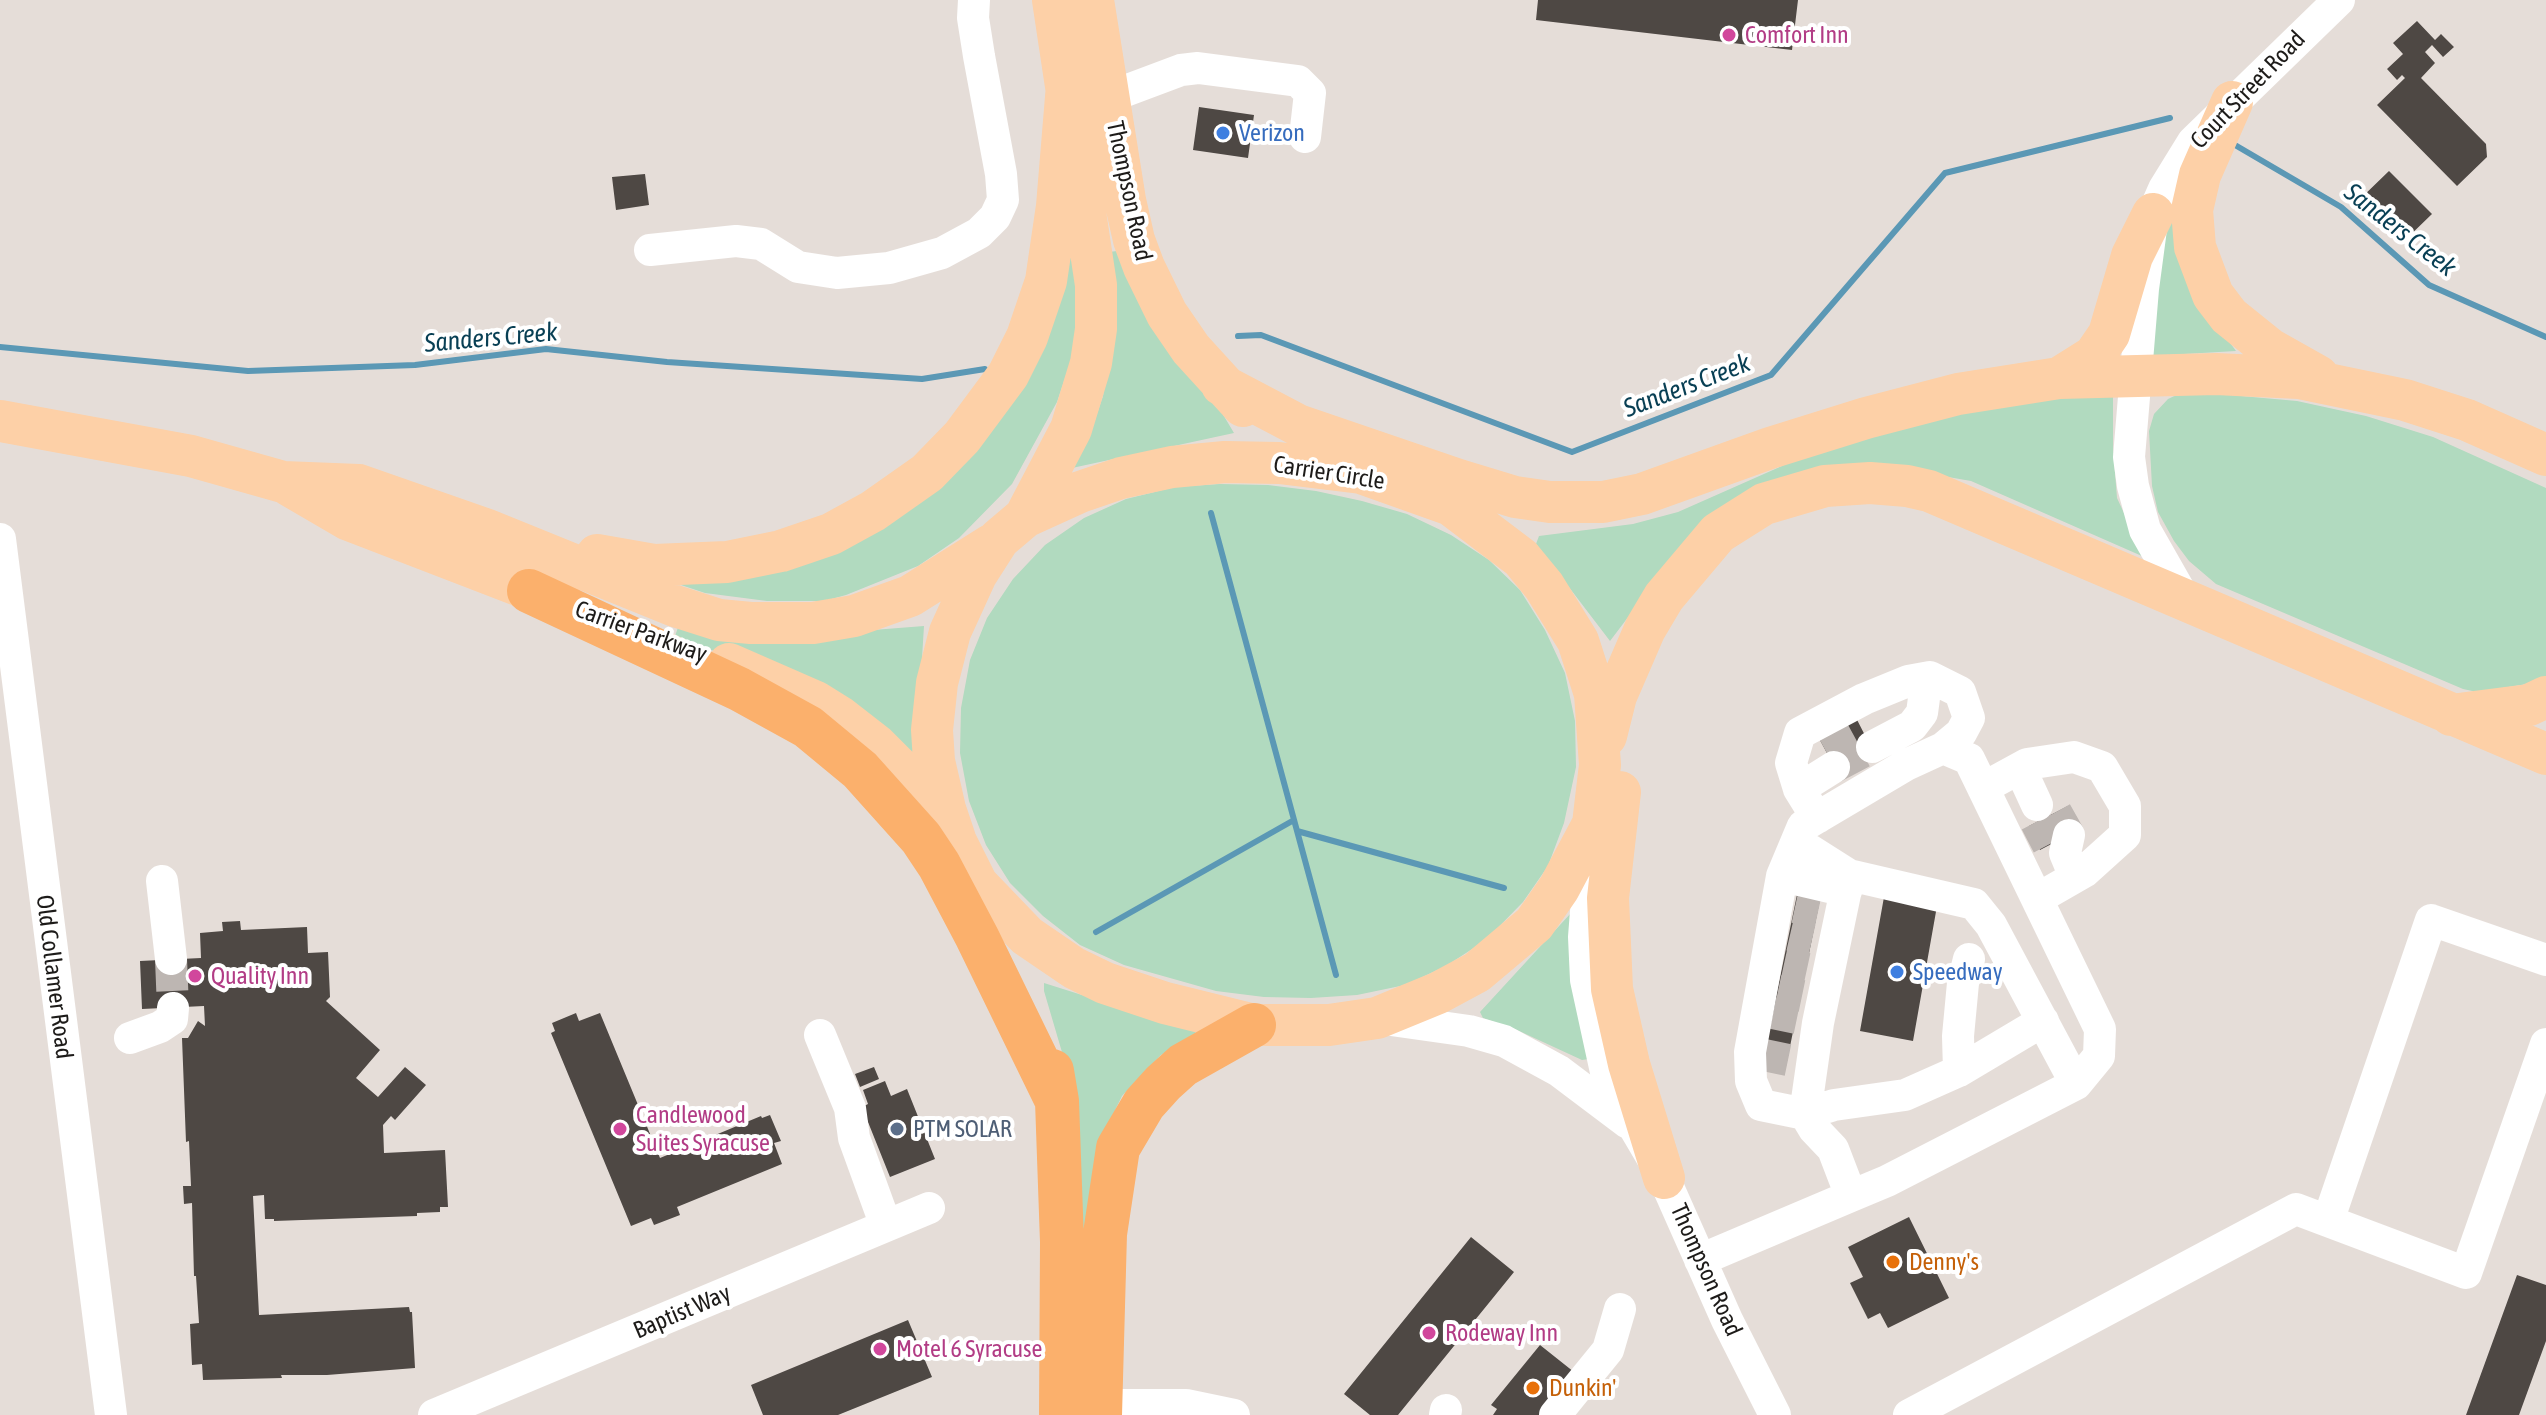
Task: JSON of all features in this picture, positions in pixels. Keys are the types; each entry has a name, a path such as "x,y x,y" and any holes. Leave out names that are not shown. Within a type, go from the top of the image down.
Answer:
{"highway":[{"path":"529,591 739,689 808,727 860,770 921,838 939,865 1057,1101"},
{"path":"977,884 1048,1045 1057,1101 1062,1242 1087,1412"},
{"path":"1087,1412 1105,1234 1118,1148 1144,1104 1163,1083 1183,1065 1254,1025"}],"main road":[{"name":"Thompson Road","path":"1012,528 1071,429 1091,363 1096,329 1096,285 1053,0"},
{"name":"Thompson Road","path":"1093,0 1134,240 1167,314 1191,349 1222,385 1266,428 1361,473"},
{"path":"485,529 580,552 654,565 727,562 781,551 831,534 873,511 927,473 962,437 1008,375 1027,337 1046,281 1057,206 1067,85"},
{"path":"2232,102 2200,175 2192,210 2195,247 2213,295 2229,316 2270,349 2333,385"},
{"path":"2059,378 2094,356 2109,334 2132,256 2153,214"},
{"path":"1222,385 1298,425 1459,480 1515,497 1550,502 1603,502 1642,494 1770,448 1866,418 1958,394 2059,378 2216,374 2299,378 2405,400 2467,420 2546,455"},
{"path":"1451,505 1512,523 1548,527 1606,522 1680,503 1866,418"},
{"name":"Carrier Parkway","path":"0,421 191,456 283,482 359,485 485,529 675,606 719,620 813,623 854,616 910,596 1012,528"},
{"name":"Carrier Circle","path":"1225,462 1279,463 1361,473 1451,505 1521,558 1544,586 1578,641 1595,694 1600,765 1593,824 1559,888 1534,924 1477,972 1438,993 1377,1018 1329,1025 1254,1025 1165,1003 1074,968 1027,936 977,884 956,842 934,761 932,730 937,683 950,632 976,575 1012,528 1080,492 1121,478 1172,467 1225,462"},
{"name":"Carrier Parkway","path":"283,482 349,520 529,591 673,641 816,702 876,745 929,803 956,842"},
{"path":"1600,765 1616,696 1645,629 1664,597 1718,533 1764,504 1825,486 1870,483 1929,491 2546,754"},
{"path":"1645,629 1612,846 1608,898 1612,989 1619,1028 1664,1178"},
{"path":"2450,715 2529,705 2546,697"}],"street":[{"path":"650,250 736,241 761,244 798,267 837,273 889,268 942,253 979,233 995,217 1003,200 973,18 974,0"},
{"name":"Court Street Road","path":"2186,602 2145,530 2129,457 2143,289 2153,214 2164,189 2193,142 2339,0"},
{"path":"1109,97 1181,70 1198,68 1298,81 1310,93 1305,137"},
{"name":"Old Collamer Road","path":"0,539 111,1415"},
{"path":"1851,1196 1833,1149 1805,1114 1795,978 1807,830 1795,776 1800,733 1864,699 1908,681 1930,677 1934,690"},
{"path":"1807,830 1906,765 1943,748 1961,733 1969,718 1960,692 1934,690 1866,736"},
{"path":"1700,1260 1887,1181 2076,1084 2099,1056 2100,1029 1969,759 1943,748"},
{"path":"1795,776 1828,756"},
{"path":"1983,788 2027,764 2074,757 2102,767 2125,806 2125,835 2084,872 2055,836 2020,768"},
{"name":"Thompson Road","path":"1593,824 1584,937 1586,980 1606,1072 1664,1178 1775,1415"},
{"path":"1807,830 1795,978 1751,1081 1761,1105 1805,1114 1834,1105 1905,1095 1959,1071 2043,1021"},
{"path":"2037,899 2055,836"},
{"path":"162,881 171,959"},
{"path":"1795,978 1974,904 1991,925 2076,1084"},
{"path":"2328,1221 2431,920 2546,960"},
{"path":"1959,1071 1958,1036 1963,983 1969,959"},
{"path":"130,1038 172,1019 173,1008"},
{"name":"Thompson Road","path":"1377,1018 1469,1031 1504,1041 1559,1071 1634,1127"},
{"path":"820,1035 850,1108 854,1138 886,1226"},
{"path":"1909,1415 2296,1209 2466,1273 2546,1044"},
{"name":"Baptist Way","path":"434,1415 929,1208"},
{"path":"1555,1415 1608,1350 1620,1309"},
{"path":"1087,1412 1186,1405 1234,1415"}],"green space":[{"path":"2178,188 2225,336 2236,351 2150,356 2153,271"},
{"path":"1125,250 1234,433 1072,468 1090,435 1103,396 1113,334 1109,252"},
{"path":"1072,251 1076,345 1057,402 1012,484 959,538 918,566 824,601 767,601 705,593 669,581 898,513"},
{"path":"2185,391 2297,401 2366,416 2433,437 2546,488 2546,681 2477,692 2463,689 2216,584 2189,561 2174,541 2158,512 2152,486 2149,431 2154,414 2168,399"},
{"path":"2113,395 2117,498 2136,539 2151,560 1971,481 1874,464 1692,533 1610,641 1536,544 1539,536 1633,524 1678,512 1791,462 1922,420 2044,398"},
{"path":"1268,485 1362,501 1407,514 1451,535 1489,560 1520,590 1545,630 1565,673 1575,721 1576,767 1564,823 1548,866 1523,902 1486,940 1446,966 1405,985 1357,995 1264,997 1216,991 1124,965 1080,945 1043,916 1010,883 986,845 969,801 960,753 961,708 970,660 987,618 1013,579 1045,545 1084,518 1126,499 1175,487"},
{"path":"681,619 822,634 924,626 915,771 805,686 675,636"},
{"path":"1571,913 1589,1059 1582,1060 1483,1018 1480,1012"},
{"path":"1044,983 1196,1031 1195,1035 1161,1055 1122,1096 1100,1141 1081,1308 1074,1093"}],"building":[{"name":"Comfort Inn","path":"1538,0 1798,0 1792,50 1536,20"},
{"path":"2417,21 2435,40 2441,34 2454,47 2443,57 2432,45 2425,52 2435,63 2421,78 2486,144 2487,157 2457,186 2377,105 2405,78 2402,75 2397,80 2387,69 2403,54 2393,43"},
{"name":"Verizon","path":"1199,107 1254,115 1248,158 1193,150"},
{"path":"2389,171 2432,214 2401,244 2359,200"},
{"path":"645,174 649,205 616,210 612,177"},
{"path":"1852,710 1873,751 1836,770 1814,729"},
{"path":"2068,806 2080,829 2040,850 2029,826"},
{"path":"1801,875 1824,880 1786,1066 1763,1061"},
{"path":"1884,897 1937,906 1913,1041 1860,1031"},
{"path":"240,921 241,930 307,927 308,953 328,952 330,997 326,1001 380,1050 356,1078 378,1097 405,1067 426,1085 395,1120 391,1116 383,1125 384,1153 445,1150 448,1207 440,1207 440,1212 417,1213 417,1216 274,1221 265,1219 264,1195 253,1196 259,1315 409,1307 412,1312 415,1368 281,1375 282,1378 203,1380 202,1364 192,1365 190,1324 199,1323 192,1203 184,1204 183,1186 191,1186 182,1038 188,1038 198,1021 205,1026 204,1006 142,1009 140,961 201,958 200,933 223,931 222,922"},
{"name":"Candlewood Suites Syracuse","path":"576,1013 579,1021 600,1013 660,1158 770,1115 781,1141 774,1143 782,1164 677,1207 680,1215 654,1225 651,1218 631,1226 551,1033 555,1031 552,1023"},
{"path":"874,1067 879,1079 860,1087 855,1074"},
{"path":"885,1081 891,1096 907,1089 935,1159 890,1177 862,1107 868,1104 863,1090"},
{"name":"Denny's","path":"1909,1217 1949,1298 1888,1328 1880,1313 1868,1319 1850,1283 1863,1277 1848,1247"},
{"name":"Rodeway Inn","path":"1471,1237 1514,1272 1398,1415 1370,1415 1344,1394"},
{"path":"2517,1275 2546,1285 2546,1341 2519,1415 2466,1415"},
{"name":"Motel 6 Syracuse","path":"908,1320 932,1377 838,1415 763,1415 751,1385"},
{"name":"Dunkin'","path":"1540,1345 1574,1372 1540,1415 1493,1415 1497,1409 1491,1405"}],"waterway":[{"name":"Sanders Creek","path":"1238,336 1261,335 1572,452 1771,375 1945,173 2170,118"},
{"name":"Sanders Creek","path":"2235,145 2341,207 2429,285 2546,337"},
{"name":"Sanders Creek","path":"0,347 248,371 415,365 546,349 667,362 922,379 985,369"},
{"path":"1211,513 1336,975"},
{"path":"1096,932 1294,820"},
{"path":"1297,831 1504,888"}],"tunnel":[{"path":"1822,744 1859,724"},
{"path":"1834,767 1872,747"},
{"path":"2056,812 2069,835"},
{"path":"2036,822 2048,845"},
{"path":"1795,907 1818,912"},
{"path":"1790,935 1812,940"},
{"path":"171,959 173,1008"},
{"path":"1784,964 1807,969"},
{"path":"1778,991 1802,996"},
{"path":"1773,1013 1797,1018"},
{"path":"1764,1055 1788,1060"}],"place":[{"name":"Comfort Inn","path":"1729,35"},
{"name":"Verizon","path":"1223,133"},
{"name":"Speedway","path":"1897,972"},
{"name":"Quality Inn","path":"195,976"},
{"name":"Candlewood Suites Syracuse","path":"620,1129"},
{"name":"PTM SOLAR","path":"897,1129"},
{"name":"Denny's","path":"1893,1262"},
{"name":"Rodeway Inn","path":"1429,1333"},
{"name":"Motel 6 Syracuse","path":"880,1349"},
{"name":"Dunkin'","path":"1533,1388"}]}
